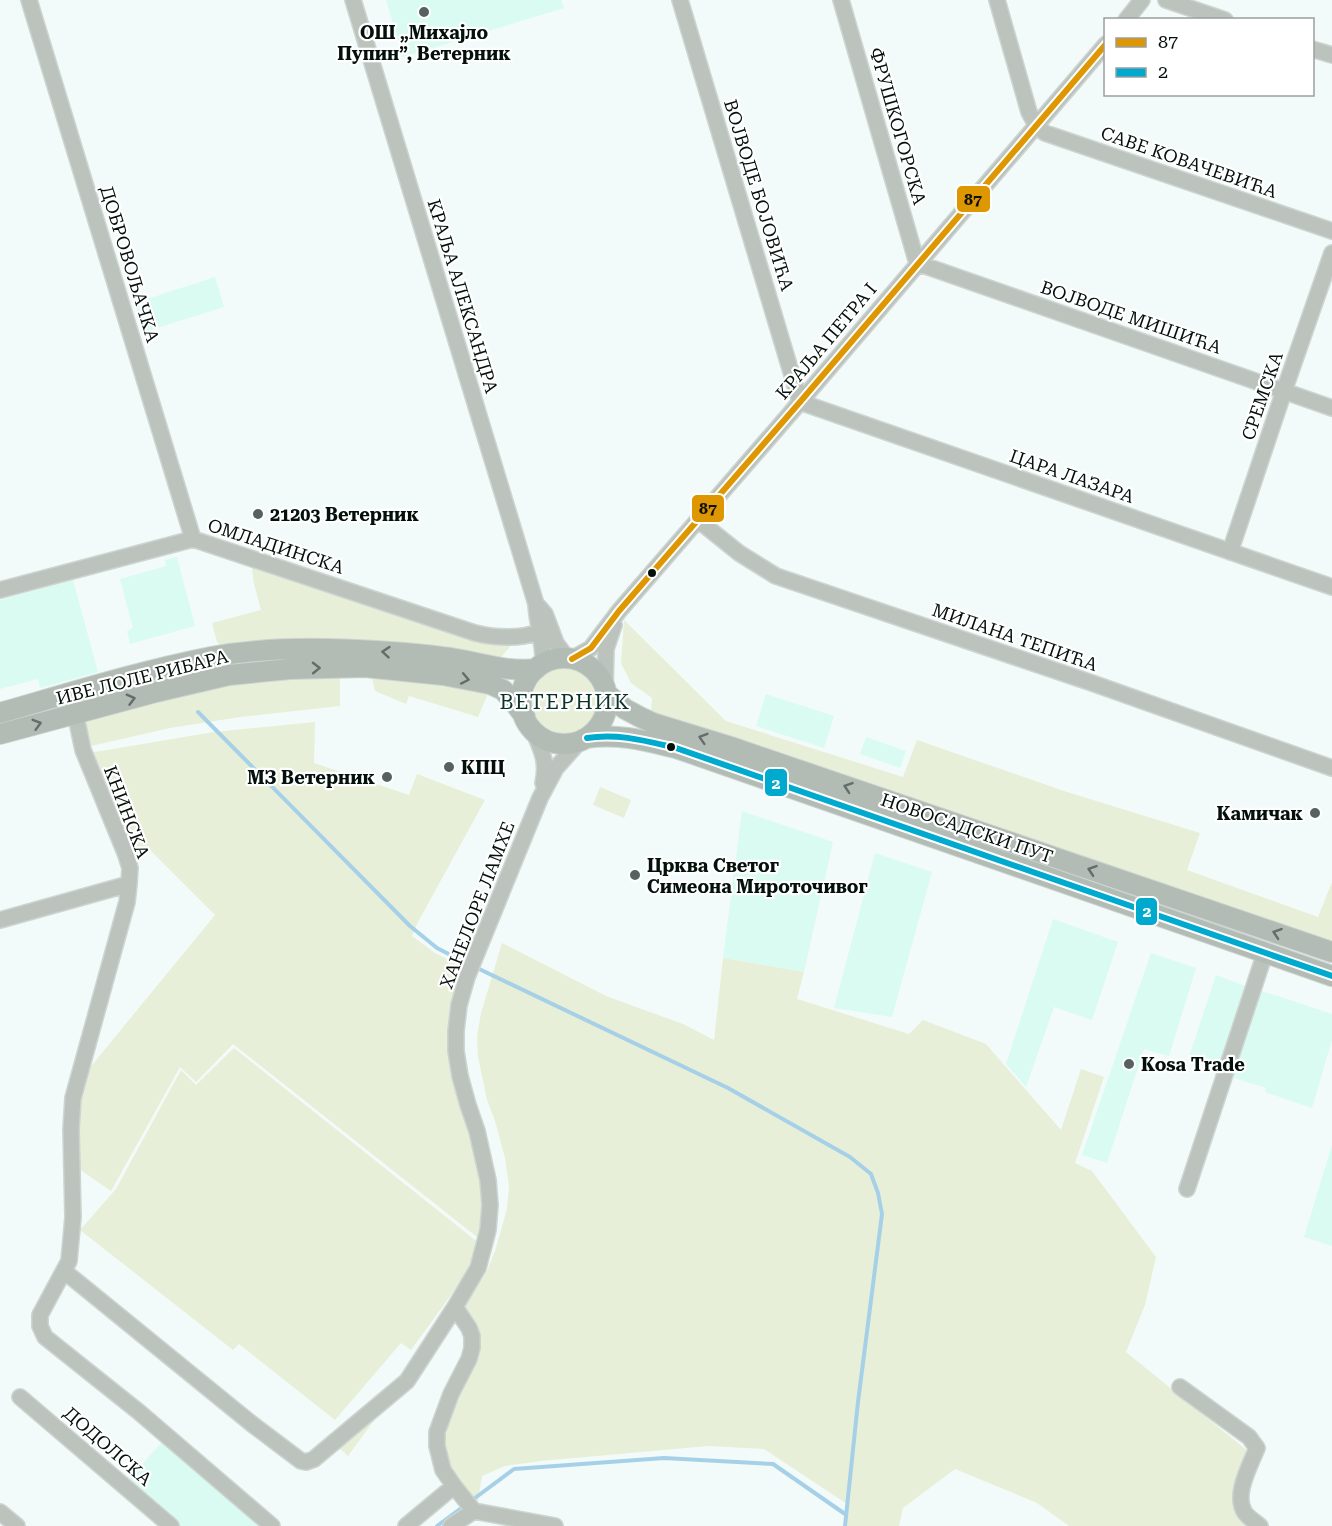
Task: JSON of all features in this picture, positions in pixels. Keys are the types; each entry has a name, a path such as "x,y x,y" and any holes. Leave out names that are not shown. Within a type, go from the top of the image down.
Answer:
{"main road":[{"name":"ИВЕ ЛОЛЕ РИБАРА","path":"0,713 164,668 213,657 289,650 364,650 444,657 509,670 540,666"},
{"path":"555,659 570,659 592,668 602,680 608,701 605,716 598,728 584,739 566,744 551,742 538,735 529,723 522,702 524,687 531,674 540,666 555,659"},
{"name":"ИВЕ ЛОЛЕ РИБАРА","path":"0,734 229,675 290,669 365,667 443,675 490,684 502,690 513,700 529,723"},
{"name":"НОВОСАДСКИ ПУТ","path":"606,690 632,713 653,723 731,747 1332,952"},
{"name":"НОВОСАДСКИ ПУТ","path":"584,739 603,735 621,736 676,748 1332,976"}],"street":[{"name":"ДОБРОВОЉАЧКА","path":"29,0 194,539"},
{"name":"КРАЉА АЛЕКСАНДРА","path":"353,0 536,604"},
{"name":"ВОЈВОДЕ БОЈОВИЋА","path":"680,0 800,402"},
{"name":"ФРУШКОГОРСКА","path":"841,0 917,263"},
{"path":"997,0 1029,112 1036,125"},
{"path":"1128,18 1142,0"},
{"path":"1166,0 1219,18"},
{"name":"КРАЉА ПЕТРА I","path":"570,659 591,648 619,611 1104,46"},
{"path":"1314,50 1332,55"},
{"name":"САВЕ КОВАЧЕВИЋА","path":"1036,125 1045,133 1332,231"},
{"name":"СРЕМСКА","path":"1230,552 1332,253"},
{"name":"ВОЈВОДЕ МИШИЋА","path":"917,263 1332,408"},
{"name":"ЦАРА ЛАЗАРА","path":"800,402 1332,587"},
{"name":"МИЛАНА ТЕПИЋА","path":"698,520 739,553 776,576 1092,683 1332,768"},
{"name":"ОМЛАДИНСКА","path":"0,590 194,539 476,633 502,637 528,636 539,632"},
{"path":"536,604 543,646 540,666"},
{"path":"536,604 545,614 556,643 570,659"},
{"path":"606,690 606,649 619,611"},
{"name":"КНИНСКА","path":"0,920 129,884 130,868 126,855 82,750 71,693"},
{"name":"ХАНЕЛОРЕ ЛАМХЕ","path":"529,723 544,758 540,798"},
{"name":"ХАНЕЛОРЕ ЛАМХЕ","path":"64,1271 300,1461 306,1462 314,1459 407,1382 478,1268 488,1230 490,1205 488,1180 477,1131 460,1076 456,1051 459,1005 472,966 540,798 556,768 584,739"},
{"path":"129,884 127,902 73,1098 71,1129 73,1217 69,1261 40,1315 40,1326 45,1337 140,1412 272,1526"},
{"path":"1187,1190 1265,953"},
{"path":"455,1307 469,1328 472,1348 469,1359 451,1394 438,1432 437,1446 443,1470 470,1505 553,1526"},
{"path":"1180,1387 1249,1437 1257,1448 1240,1491 1240,1501 1245,1513 1260,1526"},
{"name":"ДОДОЛСКА","path":"20,1397 171,1526"},
{"path":"406,1526 454,1486"},
{"path":"451,1526 470,1505"},
{"path":"0,1512 17,1526"}],"shaded area":[{"path":"386,0 561,0 564,8 403,57"},
{"path":"215,277 224,307 144,332 135,303"},
{"path":"177,557 195,626 130,644 127,631 133,628 120,579 166,566 165,560"},
{"path":"251,561 514,642 497,662 223,647 217,642 212,623 261,610"},
{"path":"73,580 98,672 40,688 38,679 0,689 0,600"},
{"path":"624,620 726,721 903,777 917,740 1064,791 1200,833 1187,870 1318,917 1332,882 1332,944 651,712 652,698 631,683 621,663"},
{"path":"565,668 578,670 588,678 596,688 598,701 596,714 588,724 578,732 565,734 552,732 542,724 534,714 532,701 534,688 542,678 552,670"},
{"path":"340,673 340,706 240,717 170,728 87,747 80,718 219,683"},
{"path":"371,673 489,691 478,717 409,696 406,704 375,691"},
{"path":"766,694 834,716 824,748 756,726"},
{"path":"315,722 314,763 409,795 417,774 485,800 412,936 435,953 464,968 452,1024 486,1203 482,1241 233,1044 196,1082 180,1067 111,1191 76,1167 78,1116 83,1076 215,915 149,849 134,857 89,753 214,732"},
{"path":"866,737 906,751 900,768 860,754"},
{"path":"600,787 631,800 624,818 593,805"},
{"path":"742,811 833,842 804,972 723,958"},
{"path":"875,853 932,872 892,1017 834,1008"},
{"path":"1053,919 1118,942 1092,1020 1054,1007 1026,1087 1006,1064"},
{"path":"502,943 606,996 683,1024 714,1040 723,958 804,972 797,999 909,1034 923,1020 986,1044 1061,1130 1081,1069 1104,1077 1075,1163 1092,1171 1156,1257 1145,1305 1126,1352 1249,1452 1234,1489 1237,1518 1246,1526 1069,1526 1037,1503 955,1469 903,1508 899,1526 844,1526 847,1504 764,1449 708,1446 505,1466 482,1476 478,1501 455,1476 445,1451 445,1438 447,1424 476,1360 465,1305 486,1273 507,1209 509,1186 505,1158 487,1100 478,1057 477,1036 481,1013"},
{"path":"1151,953 1196,968 1169,1056 1144,1049 1107,1163 1082,1155"},
{"path":"1216,975 1248,987 1220,1068 1189,1057"},
{"path":"1259,990 1332,1014 1332,1040 1312,1108 1265,1092 1266,1088 1230,1077"},
{"path":"234,1048 485,1248 411,1350 401,1343 335,1420 239,1344 233,1350 80,1230 116,1189 181,1070 196,1085"},
{"path":"1332,1145 1332,1246 1304,1237"},
{"path":"390,1399 348,1456 337,1446"},
{"path":"162,1442 258,1526 179,1526 127,1481"}],"waterway":[{"path":"198,712 410,926 437,948 468,964"},
{"path":"475,967 728,1088 850,1157 871,1174 882,1214 845,1526"},
{"path":"475,1498 514,1469 664,1458 773,1464 845,1514"},
{"path":"437,1526 460,1509"}],"transit line":[{"name":"87","path":"572,659 591,648 619,611 1104,46"},
{"name":"2","path":"587,738 621,737 676,748 1332,976"}],"place":[{"name":"ОШ „Михајло Пупин”, Ветерник","path":"424,12"},
{"name":"21203 Ветерник","path":"258,514"},
{"name":"КПЦ","path":"449,767"},
{"name":"МЗ Ветерник","path":"387,777"},
{"name":"Камичак","path":"1315,813"},
{"name":"Црква Светог Симеона Мироточивог","path":"635,875"},
{"name":"Kosa Trade","path":"1129,1064"}],"district":[{"name":"ВЕТЕРНИК","path":"565,702"}]}
